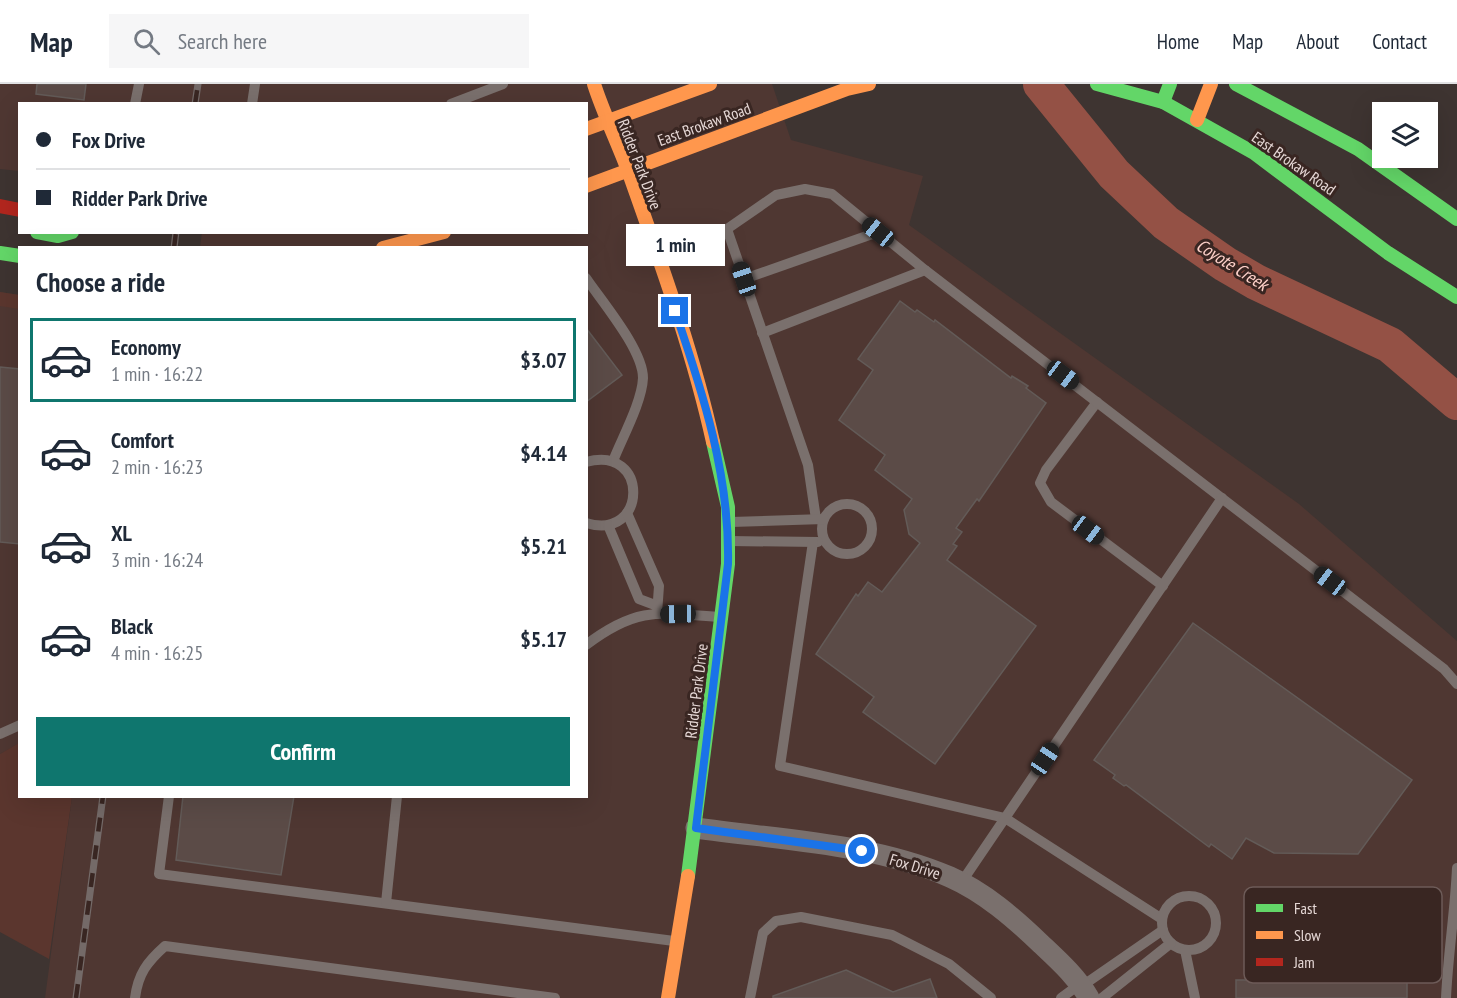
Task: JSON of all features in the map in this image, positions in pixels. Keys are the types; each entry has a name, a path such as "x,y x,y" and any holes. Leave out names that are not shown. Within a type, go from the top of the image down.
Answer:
{"main road":[{"name":"Ridder Park Drive","path":"594,84 606,122 628,170 701,387 719,459 728,522 729,541 722,617 696,828 668,998"},
{"path":"588,128 710,84"},
{"name":"East Brokaw Road","path":"588,185 847,89 868,84"},
{"name":"East Brokaw Road","path":"1097,84 1163,102 1254,153 1388,253 1457,297"},
{"path":"1163,102 1170,84"},
{"path":"1197,120 1211,84"},
{"path":"1236,84 1359,149 1457,219"},
{"path":"0,206 18,210"},
{"path":"48,234 58,236 65,234"},
{"path":"391,246 436,234"},
{"path":"0,253 18,256"}],"street":[{"name":"Fox Drive","path":"696,828 862,851 913,864 961,883 1001,908 1035,937 1084,989"}],"lane":[{"path":"135,102 138,84"},
{"path":"252,102 255,84"},
{"path":"456,102 503,84"},
{"path":"728,522 820,519 838,506 856,506 864,511 872,528 867,544 853,554 836,552 825,542 822,528 820,519 808,465 728,229 776,195 805,189 832,195 925,270 1444,669 1457,684"},
{"path":"744,279 878,232"},
{"path":"762,333 925,270"},
{"path":"588,281 634,351 643,377 641,390 613,461"},
{"path":"1097,402 1046,470 1040,483 1051,502 1163,586"},
{"path":"588,462 600,459 613,461 624,468 632,479 634,492 632,505 627,513 614,524 588,523"},
{"path":"961,883 1222,498"},
{"path":"627,513 659,586 656,610"},
{"path":"608,525 639,599 656,610"},
{"path":"729,541 825,542"},
{"path":"813,542 780,766 1005,818 1163,925 1171,943 1185,950 1202,947 1209,942 1216,926 1211,909 1198,898 1181,898 1168,906 1163,925 1084,989 1061,998"},
{"path":"588,643 611,626 656,610 722,617"},
{"path":"0,734 18,726"},
{"path":"169,798 159,874 677,941"},
{"path":"386,903 397,798"},
{"path":"1446,998 1452,969 1457,868"},
{"path":"750,998 763,933 776,921 801,917 892,935 949,964 991,998"},
{"path":"1102,998 1171,943"},
{"path":"135,998 138,976 150,958 165,946 555,998"},
{"path":"1185,950 1195,998"}],"shaded area":[{"path":"0,84 772,84 791,140 923,176 909,225 1299,504 1457,641 1457,998 45,998 72,798 588,798 588,246 200,246 202,234 588,234 588,102 18,102 18,171 0,169"},
{"path":"0,292 18,295 18,744 0,754"},
{"path":"0,292 18,295 18,309 0,306"},
{"path":"18,744 18,798 72,798 49,959 0,932 0,754"}],"building":[{"path":"37,84 86,84 84,100 36,94"},
{"path":"900,301 915,312 917,310 934,322 935,320 1011,378 1012,376 1028,386 1026,388 1046,403 979,501 977,499 956,528 962,532 953,544 957,546 947,560 1036,626 935,764 863,712 874,697 816,654 856,594 858,596 868,582 882,592 920,543 909,534 904,510 912,499 875,470 885,455 839,420 873,370 858,359"},
{"path":"588,331 622,375 588,400"},
{"path":"0,367 18,369 18,544 0,542"},
{"path":"1193,623 1412,780 1358,854 1274,853 1246,838 1232,859 1211,844 1209,847 1126,785 1124,786 1113,778 1115,775 1094,760"},
{"path":"183,798 294,798 281,875 176,860"},
{"path":"846,970 893,992 930,979 937,998 773,998 773,996"},
{"path":"1236,980 1244,980 1244,983 1407,983 1407,998 1236,998"}],"waterway":[{"name":"Coyote Creek","path":"1041,84 1114,174 1166,223 1225,264 1256,282 1390,345 1457,402"}],"railway":[{"path":"195,102 198,84"},
{"path":"174,246 176,234"},
{"path":"76,998 103,798"}],"traffic: fast":[{"path":"1097,84 1163,102 1254,153 1388,253 1457,297"},
{"path":"1163,102 1170,84"},
{"path":"1236,84 1358,149 1457,219"},
{"path":"48,234 58,236 65,234"},
{"path":"0,253 18,256"},
{"path":"688,876 728,564 728,507 713,442"}],"traffic: slow":[{"path":"594,84 629,173 675,306 696,374 713,442"},
{"path":"588,128 710,84"},
{"path":"588,185 847,89 869,84"},
{"path":"1197,120 1211,84"},
{"path":"391,246 436,234"},
{"path":"668,998 688,876"}],"traffic: jam":[{"path":"0,206 18,210"}],"route":[{"path":"675,311 701,387 728,507 728,564 696,828 862,851"}]}
